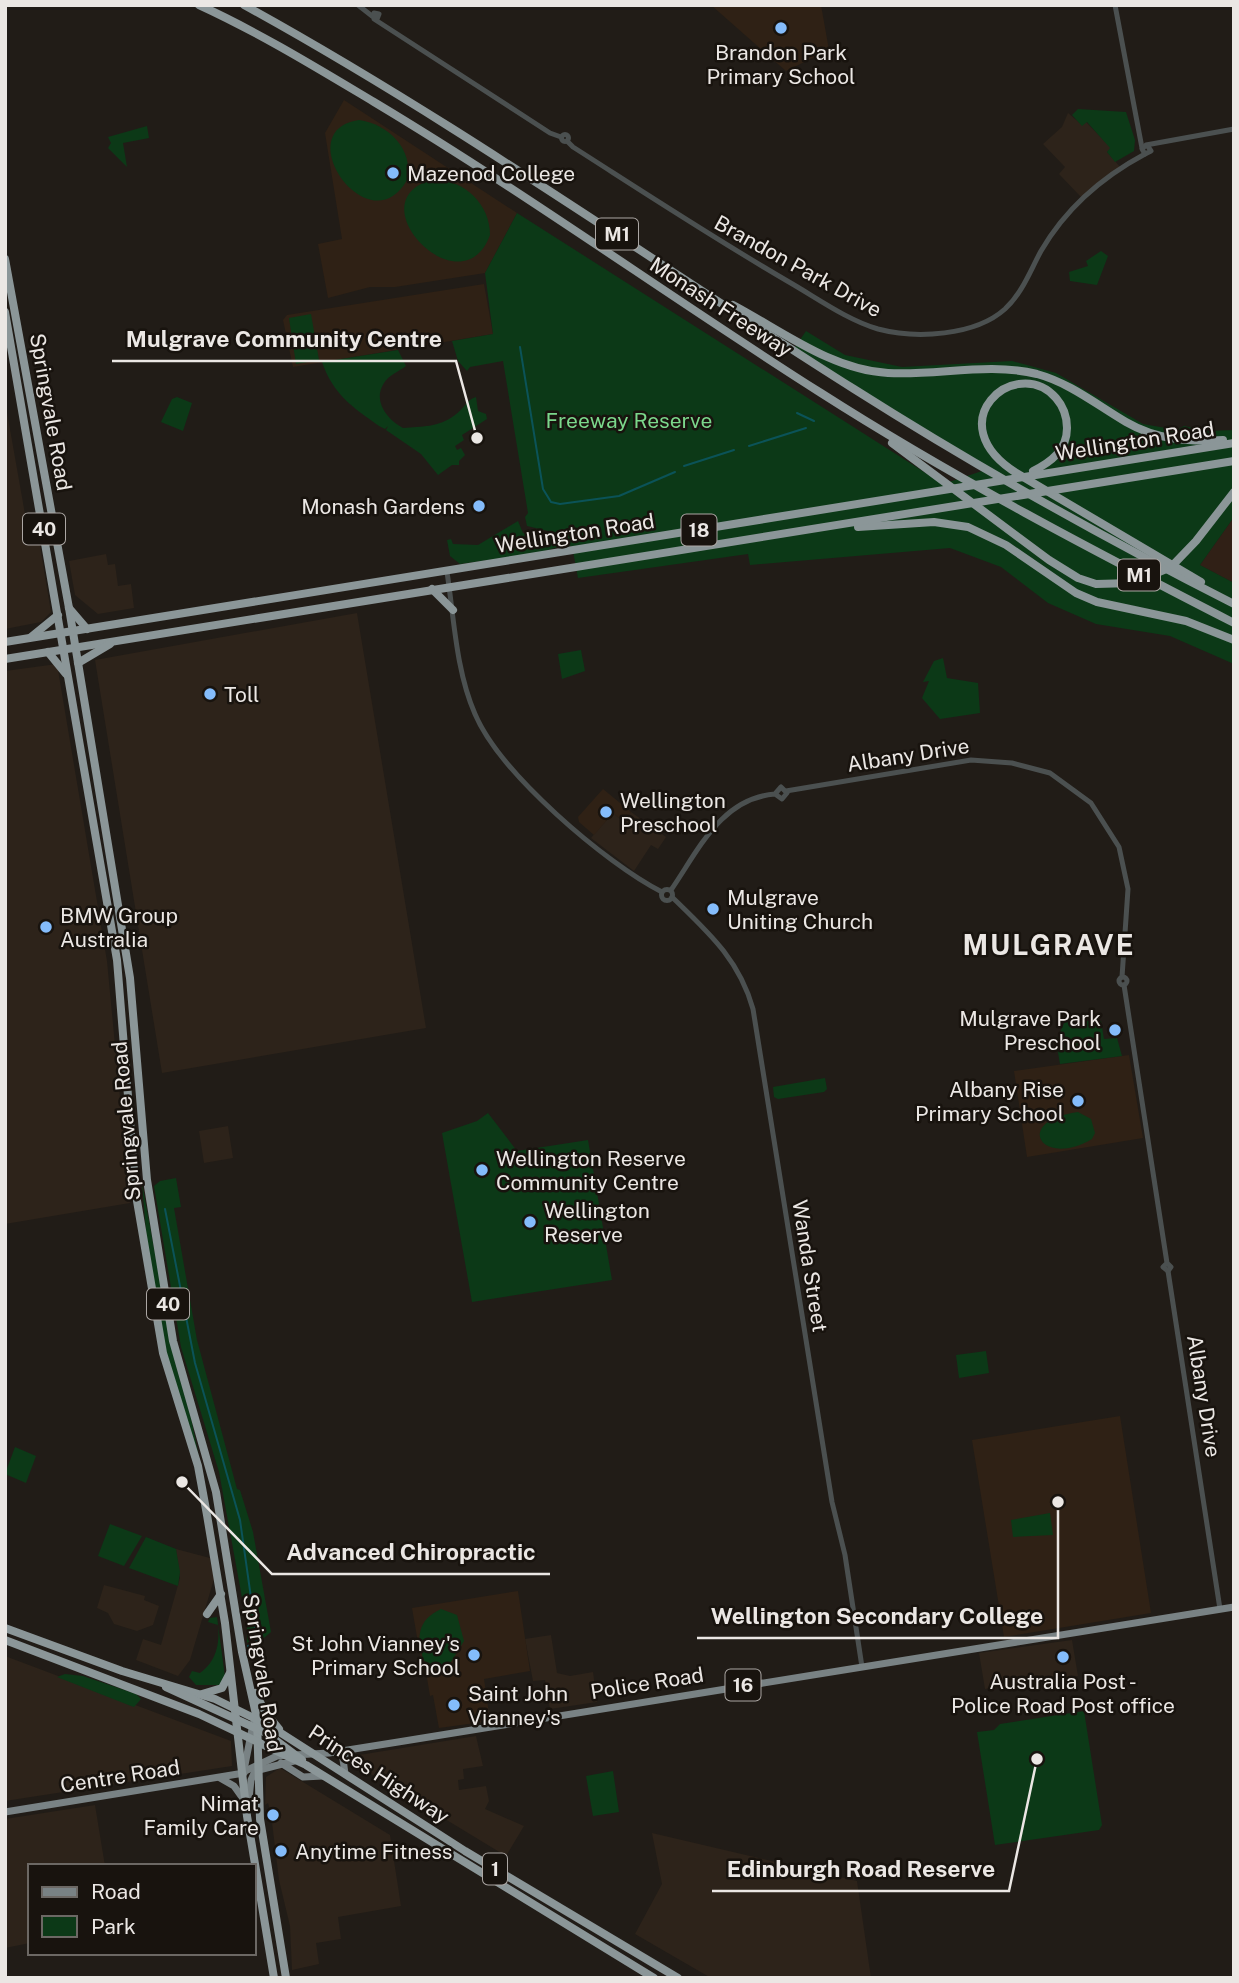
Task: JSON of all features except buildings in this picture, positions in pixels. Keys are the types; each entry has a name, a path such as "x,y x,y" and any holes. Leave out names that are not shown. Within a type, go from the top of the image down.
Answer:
{"highway":[{"name":"Monash Freeway","path":"197,5 302,59 439,141 820,393 1045,524 1234,623"},
{"name":"Monash Freeway","path":"244,5 414,102 856,391 1060,513 1234,603"},
{"name":"Springvale Road","path":"5,258 76,648 129,969 147,1180 173,1341 214,1480 257,1723 260,1742 260,1819 286,1978"},
{"path":"694,284 839,362 863,370 910,374 997,370 1035,374 1053,380 1127,423 1157,436 1184,442 1234,441"},
{"name":"Springvale Road","path":"5,313 117,960 135,1195 162,1349 199,1472 231,1670 241,1773 255,1864"},
{"path":"1035,472 1060,451 1066,438 1066,420 1061,406 1045,390 1018,384 999,392 984,412 983,437 992,456 1234,603"},
{"path":"820,393 929,467 1067,572 1087,582 1119,585 1156,575 1186,552 1234,492"},
{"name":"Wellington Road","path":"5,642 578,551 1035,472 1234,441"},
{"name":"Wellington Road","path":"5,659 1234,461"},
{"path":"800,531 915,522 957,524 983,532 1006,545 1076,593 1097,601 1186,621 1234,639"},
{"path":"578,551 580,565"},
{"path":"432,589 453,610"},
{"path":"69,608 87,629"},
{"path":"29,638 58,615"},
{"path":"78,663 116,641"},
{"path":"48,652 68,677"},
{"path":"125,1063 138,1060"},
{"path":"207,1615 220,1594"},
{"name":"Princes Highway","path":"5,1628 161,1683 202,1694 235,1708 323,1776 654,1978"},
{"name":"Princes Highway","path":"5,1640 237,1731 300,1760"},
{"path":"58,1660 62,1649"},
{"path":"202,1694 222,1688 231,1670"},
{"path":"249,1681 265,1712 284,1733"},
{"name":"Princes Highway","path":"161,1683 236,1720 257,1723 284,1733 465,1851 678,1978"},
{"name":"Springvale Road","path":"256,1870 274,1978"}],"main road":[{"name":"Police Road","path":"300,1760 315,1754 1234,1607"},
{"path":"241,1773 247,1764 250,1737 257,1723"},
{"path":"345,1774 343,1758 351,1749"},
{"name":"Centre Road","path":"258,1768 286,1755"},
{"name":"Centre Road","path":"5,1812 219,1777 300,1760"},
{"path":"281,1763 303,1777 323,1776"},
{"path":"247,1816 258,1768"},
{"path":"219,1777 233,1786 245,1800"}],"street":[{"path":"1115,5 1138,130 1145,149 1234,129"},
{"name":"Brandon Park Drive","path":"361,7 550,133 564,139 573,148 696,229 872,327 904,332 963,329 1001,313 1019,293 1046,243 1073,207 1101,181 1145,149"},
{"path":"447,572 469,699 491,747 510,769 604,854 662,892 671,894"},
{"name":"Albany Drive","path":"671,894 727,813 750,799 775,794 778,788 786,791 971,760 1012,763 1050,773 1091,803 1119,846 1128,889 1122,977 1118,982 1124,985 1167,1263 1171,1266 1168,1271 1220,1609"},
{"name":"Wanda Street","path":"662,892 664,900 671,894 705,926 727,953 743,981 752,1009 831,1496 845,1555 862,1667"}],"shaded area":[{"name":"Brandon Park Primary School","path":"711,5 821,5 829,50 786,71"},
{"name":"Mazenod College","path":"344,100 517,213 485,273 395,287 370,287 328,298 318,244 342,239 325,133"},
{"path":"1068,113 1082,125 1086,122 1111,148 1107,152 1120,167 1081,197 1059,174 1065,167 1043,144 1062,127"},
{"path":"484,284 493,334 293,367 283,320 287,315"},
{"path":"5,401 28,531 40,546 51,612 41,622 5,629"},
{"path":"1234,517 1234,583 1200,565"},
{"path":"106,554 108,565 115,564 118,586 131,584 134,608 98,614 75,595 69,561"},
{"path":"357,613 426,1028 162,1073 95,660"},
{"path":"57,664 107,961 130,1203 5,1224 5,671"},
{"name":"Wellington Preschool","path":"603,789 631,812 624,822 613,813 594,835 579,822 578,817"},
{"path":"631,812 666,837 658,849 651,845 634,871 591,838 613,813 624,822"},
{"name":"Albany Rise Primary School","path":"1129,1055 1143,1138 1027,1157 1014,1071"},
{"path":"228,1126 233,1158 204,1163 199,1131"},
{"path":"1120,1416 1151,1613 1004,1637 972,1440"},
{"path":"176,1549 210,1558 214,1579 190,1660 178,1676 136,1660 143,1639 161,1645 180,1578"},
{"path":"104,1585 145,1596 144,1600 159,1606 153,1625 137,1631 114,1624 108,1613 97,1608"},
{"name":"St John Vianney's Primary School","path":"518,1591 530,1671 484,1679 490,1721 439,1728 433,1695 430,1696 426,1672 423,1672 412,1608"},
{"path":"551,1635 557,1673 570,1676 593,1672 597,1702 550,1709 545,1680 533,1681 525,1639"},
{"path":"1072,1640 1078,1676 985,1689 979,1653"},
{"path":"5,1656 231,1741 232,1766 5,1801"},
{"path":"476,1736 483,1766 463,1769 464,1779 458,1780 459,1790 486,1786 489,1801 485,1809 524,1826 506,1856 351,1762 353,1756"},
{"path":"280,1768 390,1835 401,1906 338,1917 341,1939 316,1943 319,1964 292,1970 290,1926 279,1880 271,1814 268,1803 265,1805 266,1777"},
{"path":"95,1805 105,1864 28,1864 28,1943 5,1948 5,1819"},
{"path":"652,1833 857,1881 871,1978 711,1978 635,1934 662,1884"}],"green space":[{"path":"1078,109 1126,112 1135,140 1134,151 1115,162 1107,152 1110,148 1087,122 1082,126 1072,115"},
{"path":"359,120 380,127 403,148 407,158 407,180 391,197 373,200 356,193 342,179 333,161 331,143 339,128"},
{"path":"147,126 149,138 123,143 127,167 108,148 111,143 108,137"},
{"path":"431,180 454,183 464,188 480,203 489,223 490,235 476,255 458,262 439,257 421,244 409,227 404,209 411,192"},
{"name":"Freeway Reserve","path":"517,213 943,484 985,470 793,350 806,331 845,355 902,367 1012,361 1056,373 1143,424 1177,430 1184,426 1208,431 1234,430 1234,517 1200,565 1234,583 1234,664 1170,636 1096,624 1048,603 1001,567 950,548 750,565 748,554 578,578 572,546 567,546 561,534 527,526 525,517 528,513 503,361 470,367 467,371 458,361 452,341 493,334 485,273"},
{"path":"1101,251 1108,256 1097,285 1070,281 1069,272 1088,266 1086,261"},
{"path":"311,314 319,360 296,364 289,318"},
{"path":"398,350 406,366 386,380 380,396 383,409 397,425 403,428 430,426 442,422 476,397 478,411 486,414 487,419 462,435 464,440 455,446 457,450 461,448 465,455 459,465 452,465 438,475 421,454 386,430 388,426 385,429 379,426 344,399 326,373 322,362"},
{"path":"177,397 192,403 183,431 161,422 172,399"},
{"path":"518,521 523,533 555,538 559,542 558,547 538,553 460,564 450,556 447,540 451,539 453,544 478,545"},
{"path":"581,650 585,671 562,679 558,654"},
{"path":"943,658 947,678 978,683 980,713 940,719 922,698 929,681 923,682 934,661"},
{"path":"1065,1021 1101,1021 1104,1039 1117,1038 1122,1056 1060,1064 1056,1041"},
{"path":"825,1078 827,1089 824,1092 778,1099 774,1097 773,1087"},
{"path":"1078,1112 1091,1119 1095,1133 1092,1139 1074,1147 1059,1149 1048,1146 1041,1140 1040,1132 1045,1124 1058,1117"},
{"name":"Wellington Reserve","path":"488,1113 517,1151 588,1140 612,1280 472,1302 442,1133 477,1121"},
{"path":"176,1178 181,1207 174,1208 197,1340 237,1489 240,1490 253,1532 271,1632 264,1638 261,1633 247,1643 247,1625 219,1472 181,1347 154,1186 160,1181"},
{"path":"142,1183 175,1362 201,1467 165,1355 147,1244"},
{"path":"986,1351 989,1373 959,1378 956,1355"},
{"path":"15,1447 36,1456 26,1483 5,1474"},
{"path":"1050,1513 1053,1535 1013,1537 1011,1520"},
{"path":"110,1524 142,1536 124,1566 98,1556"},
{"path":"146,1537 176,1549 180,1572 178,1586 129,1568"},
{"path":"441,1609 457,1615 464,1641 451,1662 437,1667 424,1661 420,1630 433,1613"},
{"path":"217,1617 225,1677 222,1685 196,1685 189,1677 192,1671 200,1673 210,1664 216,1652 218,1625 208,1622 210,1618"},
{"path":"65,1674 83,1676 136,1694 141,1699 134,1707 57,1677"},
{"path":"1084,1711 1102,1825 1099,1830 995,1845 977,1732 994,1730 1000,1724"},
{"path":"613,1771 619,1812 593,1816 586,1776"}],"waterway":[{"path":"520,347 543,489 551,502 560,504 619,496 675,472"},
{"path":"797,413 814,421"},
{"path":"749,446 806,428"},
{"path":"684,466 734,450"},
{"path":"165,1209 195,1363 240,1520 257,1640"},
{"path":"248,1646 262,1637"}],"place":[{"name":"Brandon Park Primary School","path":"781,28"},
{"name":"Mazenod College","path":"393,173"},
{"name":"Mulgrave Community Centre","path":"477,438"},
{"name":"Monash Gardens","path":"479,506"},
{"name":"Toll","path":"210,694"},
{"name":"Wellington Preschool","path":"606,812"},
{"name":"Mulgrave Uniting Church","path":"713,909"},
{"name":"BMW Group Australia","path":"46,927"},
{"name":"Mulgrave Park Preschool","path":"1115,1030"},
{"name":"Albany Rise Primary School","path":"1078,1101"},
{"name":"Wellington Reserve Community Centre","path":"482,1170"},
{"name":"Wellington Reserve","path":"530,1222"},
{"name":"Advanced Chiropractic","path":"182,1482"},
{"name":"Wellington Secondary College","path":"1058,1502"},
{"name":"St John Vianney's Primary School","path":"474,1655"},
{"name":"Australia Post - Police Road Post office","path":"1063,1657"},
{"name":"Saint John Vianney's","path":"454,1705"},
{"name":"Edinburgh Road Reserve","path":"1037,1759"},
{"name":"Nimat Family Care","path":"273,1815"},
{"name":"Anytime Fitness","path":"281,1851"}],"district":[{"name":"MULGRAVE","path":"1049,944"}]}
